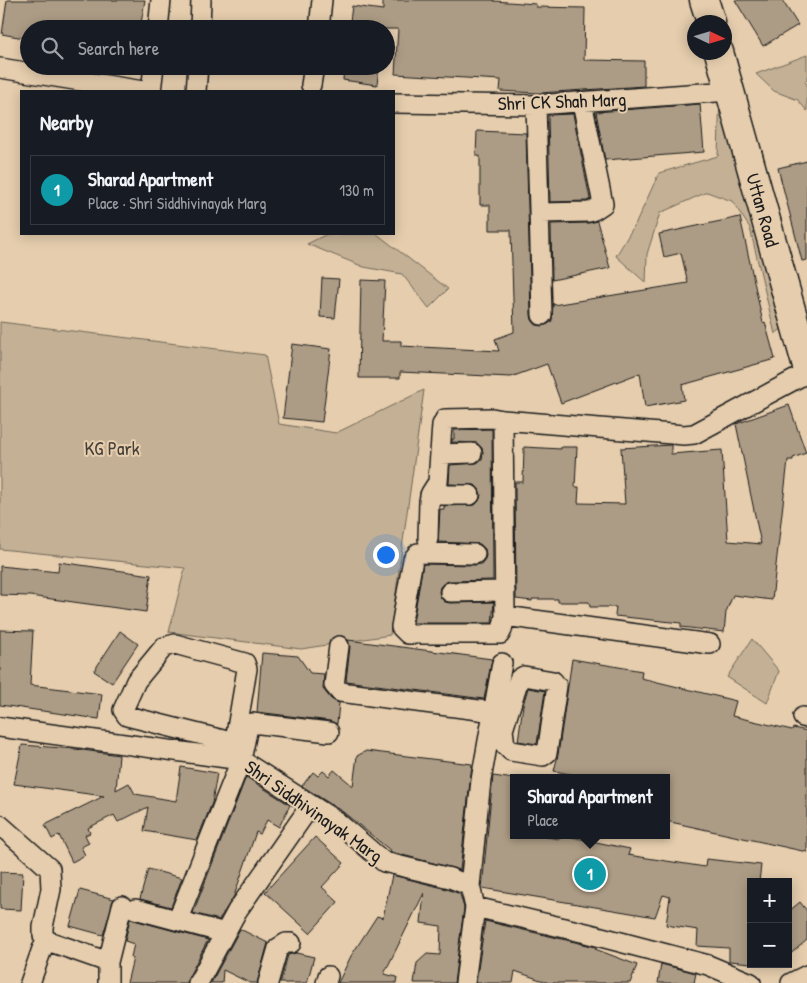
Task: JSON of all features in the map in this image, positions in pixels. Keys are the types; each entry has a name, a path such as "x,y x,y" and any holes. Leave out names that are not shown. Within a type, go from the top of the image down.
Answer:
{"street":[{"path":"159,20 161,0"},
{"path":"201,20 202,0"},
{"path":"320,20 322,0"},
{"path":"704,0 709,15"},
{"name":"Uttan Road","path":"721,60 801,322 807,367"},
{"path":"0,68 20,71"},
{"path":"44,75 137,90"},
{"path":"151,90 153,75"},
{"path":"196,90 197,75"},
{"path":"311,85 313,75"},
{"name":"Shri CK Shah Marg","path":"395,102 536,105 730,91"},
{"path":"540,213 589,212 603,204 582,102"},
{"path":"536,105 542,315"},
{"path":"428,539 430,495 438,482 442,425 445,419 492,418 684,435 694,434 807,373"},
{"path":"475,554 418,553 413,559 401,627 408,634 500,634 502,630 505,616 503,420"},
{"path":"440,454 472,453"},
{"path":"430,495 470,495"},
{"path":"450,592 505,591"},
{"path":"505,616 710,644"},
{"path":"175,644 245,663 247,669 235,753 127,716 123,710 136,681 164,647 175,644"},
{"path":"339,646 334,686 340,692 496,723"},
{"path":"465,983 475,906 470,886 481,780 496,723 502,663"},
{"path":"178,919 235,753 248,727 252,723 329,732"},
{"name":"Shri Siddhivinayak Marg","path":"0,727 235,753 336,821 384,862 450,878 470,886"},
{"path":"198,983 237,911 311,805"},
{"path":"0,825 50,869 51,889 43,927 43,936 48,941 108,962"},
{"path":"475,906 586,933 708,966 751,983"},
{"path":"108,983 108,962 129,907 225,933"},
{"path":"30,983 42,949 48,941"},
{"path":"268,983 278,948 286,943 291,944"},
{"path":"791,983 807,975"}],"green space":[{"path":"807,55 807,79 805,82 807,84 807,111 798,100 774,91 756,74"},
{"path":"720,92 788,324 775,334 750,228 732,201 707,192 660,213 647,254 646,283 616,256 637,221 659,173 718,156"},
{"path":"325,235 378,235 448,289 429,308 402,274 364,267 307,244"},
{"name":"KG Park","path":"0,322 265,355 279,424 336,433 424,390 390,635 301,649 169,632 185,568 0,549"},
{"path":"752,639 779,671 767,703 727,677"}],"building":[{"path":"7,0 145,0 142,20 20,20 20,37 2,34"},
{"path":"383,0 494,0 536,4 536,7 585,8 584,60 644,61 644,86 539,93 500,91 501,80 395,74 398,29 395,29 395,20 350,20 352,6 383,10"},
{"path":"735,0 782,0 798,25 763,46"},
{"path":"343,75 378,75 377,85 343,80"},
{"path":"700,104 704,152 605,160 596,112"},
{"path":"573,114 590,199 587,201 550,202 548,115"},
{"path":"477,131 526,133 531,315 536,325 543,326 552,321 553,303 553,305 688,283 681,253 664,257 659,234 740,217 763,323 765,322 775,359 682,385 684,400 645,407 640,373 561,403 547,364 511,377 400,372 400,378 359,378 361,280 385,281 382,341 401,341 401,346 499,351 495,339 514,332 511,230 490,230 490,205 480,205 480,156 476,156"},
{"path":"807,161 807,260 802,261 778,168"},
{"path":"597,221 610,268 552,280 551,224"},
{"path":"322,278 339,279 335,318 320,317"},
{"path":"292,344 331,349 322,422 283,418"},
{"path":"789,405 806,453 793,458 793,460 788,460 772,600 733,595 726,612 724,632 681,627 681,623 615,616 616,607 590,607 589,602 558,602 558,599 532,599 532,601 516,599 515,482 523,482 524,447 561,449 561,447 577,447 575,487 579,487 578,503 625,504 621,448 671,445 671,454 722,450 728,541 761,544 736,424"},
{"path":"492,429 493,580 449,581 440,587 439,592 445,602 450,603 494,602 492,623 413,623 423,564 475,565 481,564 485,559 485,549 480,544 438,542 440,509 444,509 444,506 475,505 481,495 475,485 449,484 450,465 477,463 482,459 483,453 482,448 477,443 452,442 454,430"},
{"path":"59,562 151,575 146,612 30,596 0,595 0,566 58,572"},
{"path":"0,630 33,631 30,685 102,694 99,719 0,705"},
{"path":"120,631 138,644 112,683 94,671"},
{"path":"348,640 492,659 484,699 346,681 350,647"},
{"path":"262,653 298,656 310,673 324,674 323,689 331,699 339,703 337,724 330,721 257,712"},
{"path":"572,659 642,671 641,678 736,701 732,716 792,730 793,728 807,731 807,852 670,822 670,774 570,774 554,771"},
{"path":"528,688 545,691 537,744 518,741 523,705"},
{"path":"22,745 119,755 116,790 129,783 135,794 176,801 181,767 217,773 212,803 197,840 144,831 148,807 118,822 114,815 88,828 90,833 85,835 89,843 81,847 85,855 72,862 59,835 52,839 45,825 104,796 14,784"},
{"path":"366,751 472,764 460,870 391,852 343,812 302,786 313,772 318,776 323,771 329,776 334,770 353,786 357,756"},
{"path":"493,776 510,778 510,839 581,839 630,849 628,855 705,867 706,859 761,865 759,878 747,878 747,963 729,961 729,948 697,946 698,930 666,925 670,897 663,895 655,917 482,888"},
{"path":"246,777 290,805 279,827 267,820 260,834 256,832 234,896 219,920 193,913"},
{"path":"315,837 344,863 322,887 338,902 310,933 265,892"},
{"path":"148,869 182,878 171,907 140,899"},
{"path":"0,872 23,873 21,910 0,909"},
{"path":"392,875 460,894 464,908 454,983 414,983 417,963 427,954 440,955 441,926 421,923 424,893 384,974 397,977 396,983 338,983 351,956 377,916 383,918"},
{"path":"80,890 114,899 103,935 70,926"},
{"path":"800,902 807,911 807,940 792,953 792,923 792,909"},
{"path":"130,919 208,940 187,983 127,983 134,944 125,941"},
{"path":"485,921 596,947 595,949 637,965 630,983 549,983 515,971 513,983 476,983"},
{"path":"240,929 268,943 257,983 250,983 223,970 222,983 211,983"},
{"path":"296,953 314,957 307,983 280,983 288,955"},
{"path":"661,964 696,973 694,983 658,983"}],"place":[{"name":"Sharad Apartment","path":"590,874"}]}
